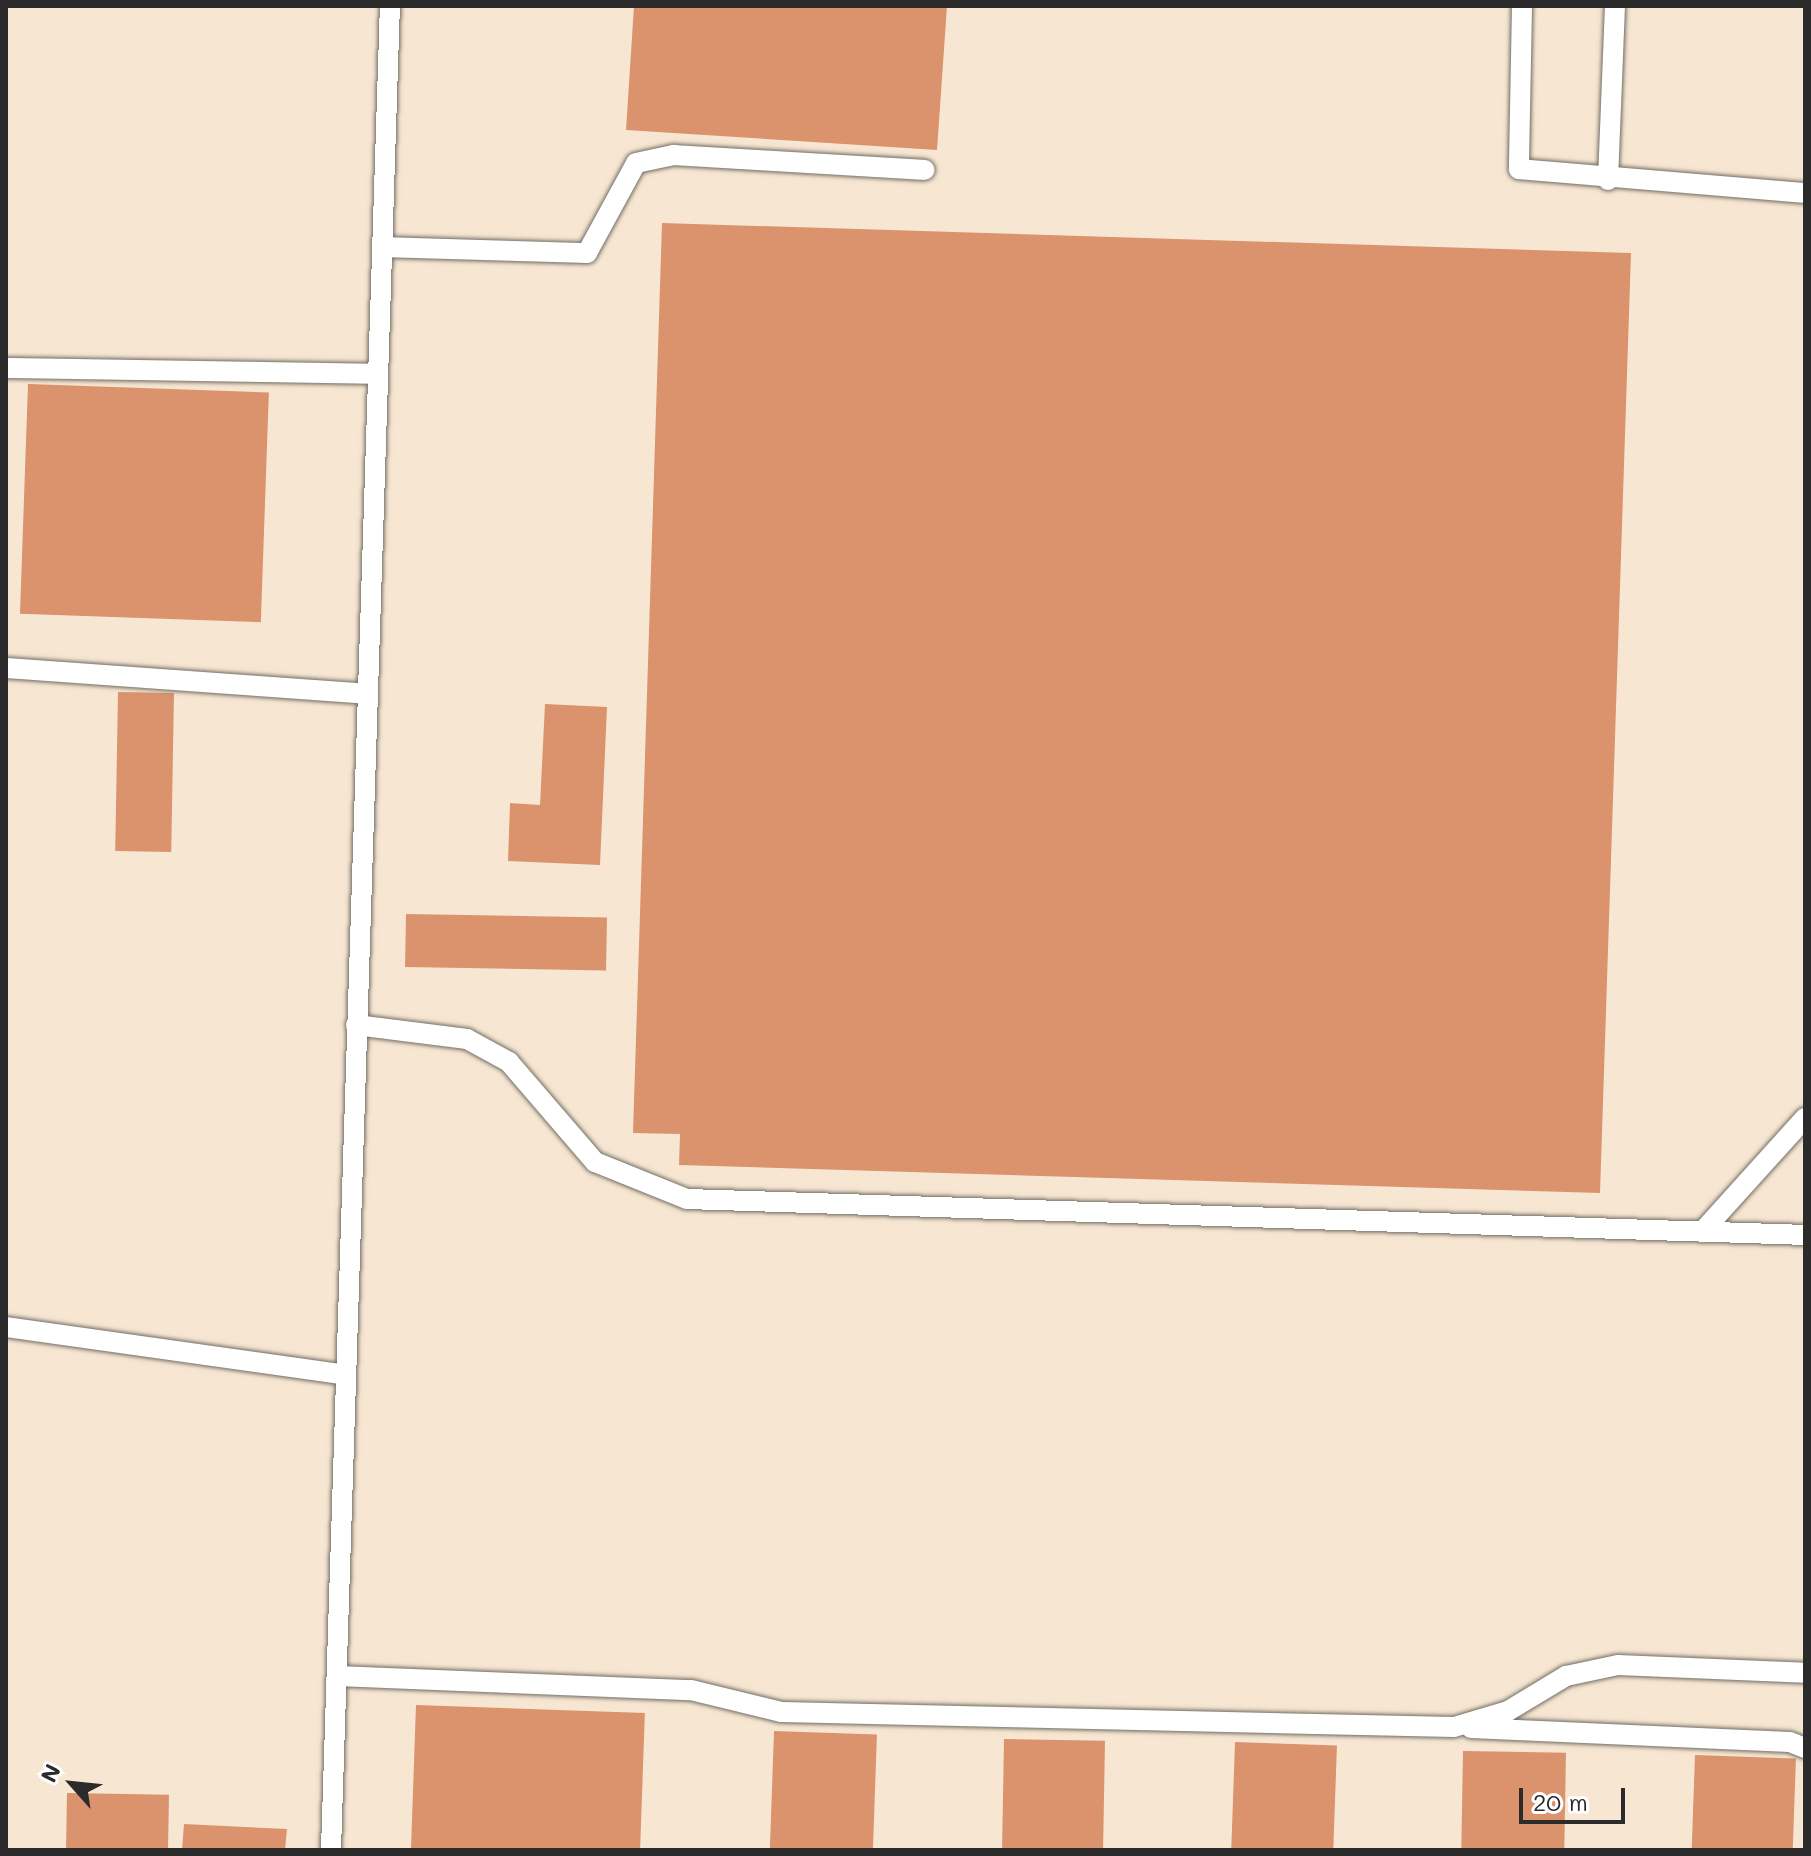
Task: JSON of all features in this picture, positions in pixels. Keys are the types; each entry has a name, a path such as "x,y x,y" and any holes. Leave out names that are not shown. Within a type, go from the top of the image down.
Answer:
{"lane":[{"path":"331,1850 390,6"},
{"path":"1522,6 1519,169 1608,180 1805,193"},
{"path":"1608,180 1615,6"},
{"path":"382,247 587,253 636,163 674,155 925,170"},
{"path":"6,368 378,374"},
{"path":"6,668 367,694"},
{"path":"356,1025 467,1039 509,1062 595,1162 687,1199 1805,1235"},
{"path":"1702,1232 1805,1118"},
{"path":"6,1327 346,1375"},
{"path":"1454,1727 1508,1711 1566,1676 1618,1665 1715,1668 1770,1675 1805,1673"},
{"path":"337,1676 691,1690 781,1712 1454,1727 1790,1742 1805,1748"}],"building":[{"path":"634,6 947,6 937,150 626,130"},
{"path":"662,223 1631,253 1600,1193 679,1165 680,1134 633,1133"},
{"path":"28,384 269,392 261,622 20,614"},
{"path":"118,692 174,693 171,852 115,851"},
{"path":"545,704 607,707 600,865 508,861 510,803 540,805"},
{"path":"406,914 607,918 606,970 405,967"},
{"path":"416,1705 645,1713 640,1850 411,1850"},
{"path":"774,1731 877,1735 873,1850 770,1850"},
{"path":"1004,1739 1105,1741 1103,1850 1002,1850"},
{"path":"1235,1742 1337,1746 1333,1850 1231,1850"},
{"path":"1463,1751 1566,1753 1564,1850 1461,1850"},
{"path":"1695,1755 1796,1759 1793,1850 1692,1850"},
{"path":"67,1793 169,1795 168,1850 66,1850"},
{"path":"184,1824 287,1829 285,1850 182,1850"}]}
